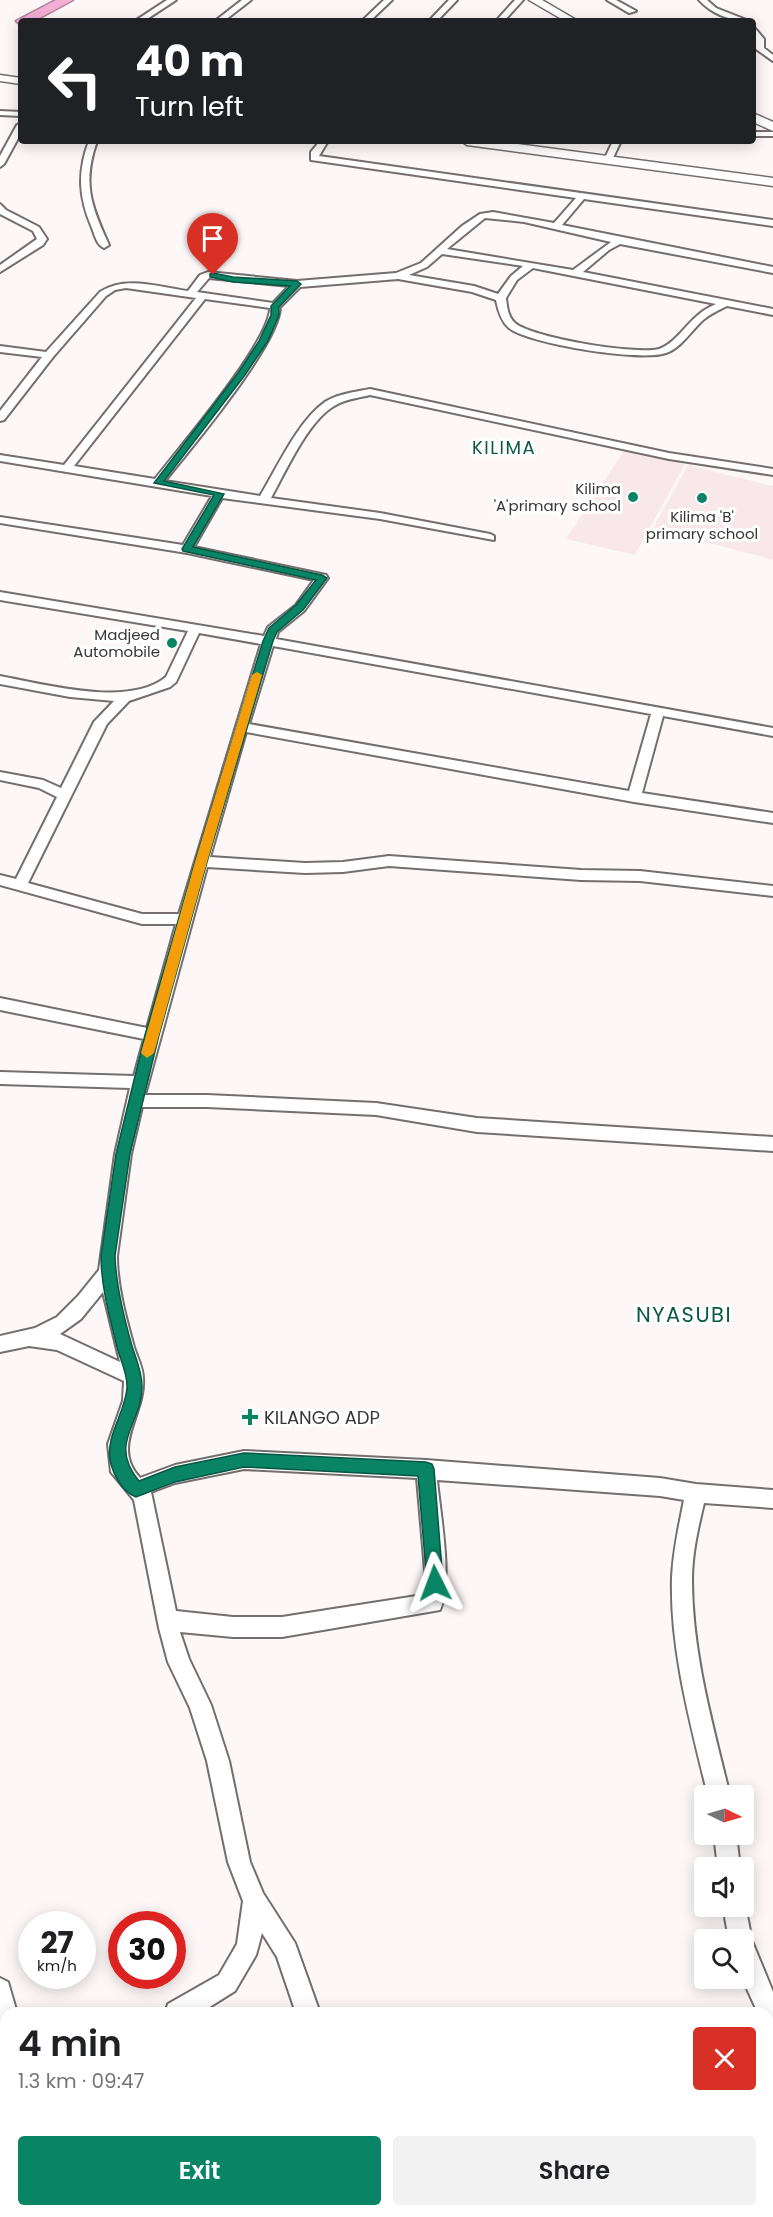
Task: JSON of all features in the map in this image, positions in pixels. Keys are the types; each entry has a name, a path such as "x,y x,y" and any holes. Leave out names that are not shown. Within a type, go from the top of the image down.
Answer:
{"highway":[{"path":"30,18 66,0"}],"street":[{"path":"144,18 172,0"},
{"path":"223,18 247,0"},
{"path":"369,18 388,0"},
{"path":"436,18 453,0"},
{"path":"503,18 519,0"},
{"path":"534,0 567,18"},
{"path":"611,0 632,11"},
{"path":"703,0 713,10 736,18"},
{"path":"756,33 760,39 760,49 773,59"},
{"path":"760,39 771,36"},
{"path":"0,78 18,81"},
{"path":"0,113 18,114"},
{"path":"756,118 773,127"},
{"path":"0,164 18,131"},
{"path":"756,134 773,134"},
{"path":"92,144 83,169 85,194 91,218 104,245"},
{"path":"322,144 315,152 314,158 773,223"},
{"path":"496,144 773,182"},
{"path":"608,160 616,144"},
{"path":"556,226 581,197"},
{"path":"0,207 2,212 36,229 42,239 40,243 0,269"},
{"path":"398,276 424,266 453,237 483,216 508,216 619,241 773,270"},
{"path":"575,274 600,252 619,241"},
{"path":"439,251 533,265 773,312"},
{"path":"0,264 11,261"},
{"path":"533,265 523,268 517,274 501,298 502,311 515,329 585,346 649,354 670,347 704,315 725,303"},
{"path":"67,468 196,296 207,275 297,284 398,276 474,289 501,298"},
{"path":"158,483 263,341 275,315 275,306 297,284"},
{"path":"0,418 48,355 103,294 112,288 126,285 275,306"},
{"path":"0,349 48,355"},
{"path":"264,500 322,409 331,402 370,392 659,454 773,472"},
{"path":"0,458 219,494 380,516 490,538"},
{"path":"187,549 219,494"},
{"path":"0,520 187,549 322,578 300,608 272,630 268,641 201,862 152,1035 123,1154 108,1256 108,1272 124,1345 134,1377 132,1401 118,1444 122,1472 143,1496 168,1620 179,1662 209,1729 239,1862 255,1901 287,1952 306,2007"},
{"path":"0,596 268,641 773,732"},
{"path":"0,680 70,693 124,698 165,684 171,679 195,629"},
{"path":"20,885 100,722 124,698"},
{"path":"634,797 658,711"},
{"path":"241,727 384,750 634,797 773,818"},
{"path":"0,776 43,784 64,795"},
{"path":"201,862 237,862 305,868 344,867 389,861 581,875 640,876 773,891"},
{"path":"0,880 142,918 185,919"},
{"path":"0,1004 152,1035"},
{"path":"0,1078 140,1082"},
{"path":"135,1101 207,1101 376,1109 477,1125 773,1144"},
{"path":"31,1339 76,1315 108,1272"},
{"path":"0,1344 31,1339 59,1342 134,1377"},
{"path":"136,1489 175,1474 244,1460 426,1469 660,1487 773,1499"},
{"path":"168,1620 233,1626 282,1627 433,1603 435,1570 426,1469"},
{"path":"696,1492 682,1578 687,1656 716,1785"},
{"path":"187,2007 227,1983 231,1977 248,1947 255,1901"},
{"path":"754,1978 768,2007"},
{"path":"0,1990 4,2007"}],"shaded area":[{"path":"625,449 686,462 635,555 566,539"},
{"name":"Kilima 'B' primary school","path":"688,465 773,486 773,560 653,528"}],"slow traffic":[{"path":"147,1053 257,675"}],"place":[{"name":"Kilima 'A'primary school","path":"633,497"},
{"name":"Kilima 'B' primary school","path":"702,498"},
{"name":"Madjeed Automobile","path":"172,643"},
{"name":"KILANGO ADP","path":"250,1417"}],"district":[{"name":"KILIMA","path":"504,447"},
{"name":"NYASUBI","path":"684,1314"}],"route":[{"path":"213,275 233,279 297,284 275,306 275,315 263,341 241,375 158,483 219,494 204,524 187,549 322,578 300,608 272,630 268,641 201,862 152,1035 123,1154 108,1256 108,1272 124,1345 134,1377 134,1390 118,1444 118,1458 122,1472 136,1489 175,1474 244,1460 426,1469 435,1583"}]}
